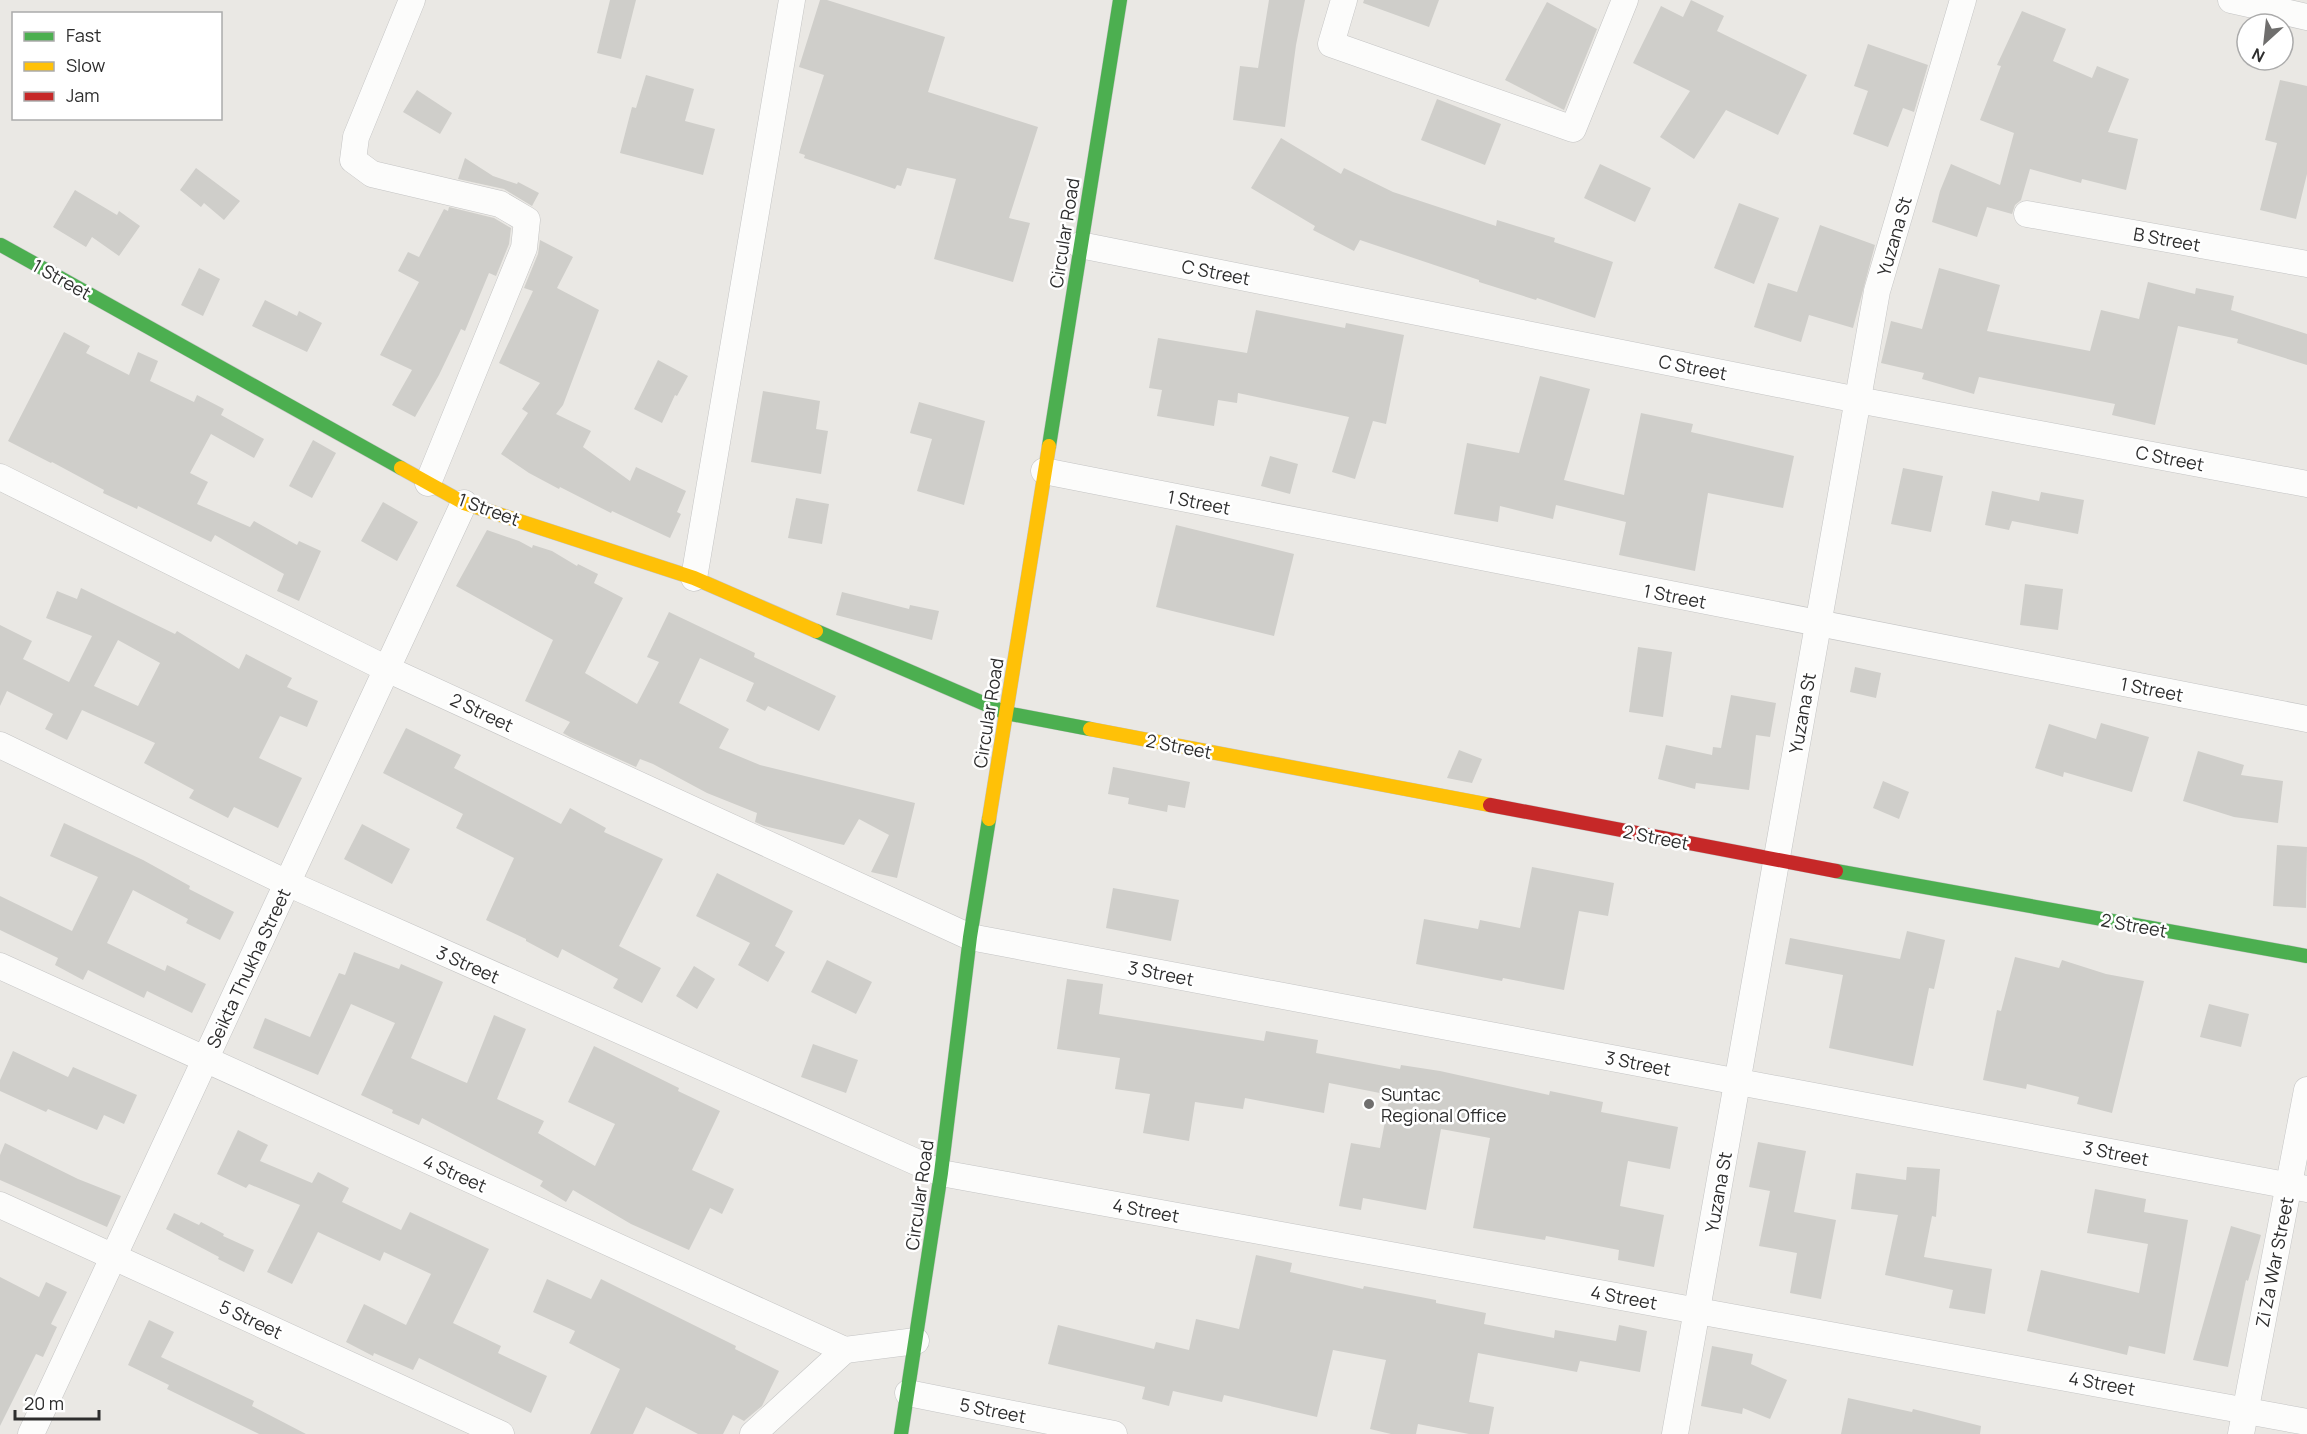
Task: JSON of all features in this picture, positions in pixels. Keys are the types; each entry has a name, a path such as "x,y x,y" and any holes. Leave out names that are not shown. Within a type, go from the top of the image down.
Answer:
{"street":[{"path":"411,0 356,138 352,160 372,174 500,204 527,220 524,248 428,483"},
{"path":"694,578 792,0"},
{"name":"Circular Road","path":"901,1434 941,1173 970,937 1120,0"},
{"path":"1344,0 1330,44 1573,129 1625,0"},
{"name":"Yuzana St","path":"1675,1434 1877,291 1963,0"},
{"path":"2231,0 2307,16"},
{"name":"B Street","path":"2027,214 2307,264"},
{"name":"1 Street","path":"1,245 464,503 694,578 1006,713"},
{"name":"C Street","path":"1080,245 1858,400 2307,484"},
{"name":"1 Street","path":"1044,471 2307,719"},
{"name":"2 Street","path":"0,477 387,669 970,937"},
{"name":"Seikta Thukha Street","path":"31,1434 464,503"},
{"name":"2 Street","path":"1006,713 1776,860 2307,956"},
{"name":"3 Street","path":"0,745 287,884 941,1173"},
{"name":"3 Street","path":"970,937 2298,1188"},
{"name":"4 Street","path":"0,966 845,1350"},
{"name":"Zi Za War Street","path":"2241,1434 2298,1188 2307,1090"},
{"name":"4 Street","path":"941,1173 2307,1422"},
{"name":"5 Street","path":"0,1205 501,1434"},
{"path":"753,1434 845,1350 916,1341"},
{"name":"5 Street","path":"908,1393 1114,1434"}],"building":[{"path":"610,0 636,0 621,59 597,53"},
{"path":"820,0 827,0 945,37 928,92 1038,127 1009,218 1030,223 1013,282 934,259 956,179 907,168 901,186 897,185 895,189 804,158 805,155 799,153 824,75 799,67"},
{"path":"1269,0 1305,0 1296,45 1285,127 1233,120 1240,66 1258,68"},
{"path":"1364,0 1439,0 1429,27 1363,3"},
{"path":"1691,0 1724,16 1717,31 1807,75 1778,135 1726,110 1694,159 1660,137 1690,91 1633,63 1661,6 1683,17"},
{"path":"1547,2 1597,29 1564,110 1505,80"},
{"path":"2022,11 2066,29 2053,61 2092,78 2097,66 2129,79 2108,132 2138,139 2126,190 2082,179 2081,183 2030,169 2021,200 2015,205 2012,214 1987,207 1977,237 1932,222 1940,191 1951,164 2000,185 2014,133 1980,120 2001,66 1997,65"},
{"path":"1868,44 1928,65 1914,112 1903,108 1888,147 1853,134 1868,91 1854,86"},
{"path":"646,75 694,89 685,121 715,129 703,175 620,153 632,107 636,108"},
{"path":"2280,80 2307,86 2307,174 2296,219 2260,210 2277,143 2265,140"},
{"path":"417,90 452,113 440,134 403,112"},
{"path":"1437,99 1501,124 1485,165 1421,140"},
{"path":"1281,138 1341,174 1344,168 1393,192 1496,226 1497,220 1555,238 1554,242 1613,262 1595,318 1537,298 1536,300 1479,282 1479,280 1360,240 1354,251 1313,230 1315,226 1251,188"},
{"path":"465,158 493,176 517,184 518,182 539,193 532,206 504,189 458,179"},
{"path":"1600,164 1651,188 1635,222 1584,198"},
{"path":"196,168 240,201 224,220 204,203 201,207 180,190"},
{"path":"75,190 117,215 119,211 140,226 119,256 92,237 86,247 53,227"},
{"path":"1739,203 1779,218 1754,284 1714,268"},
{"path":"449,207 494,218 511,228 509,244 496,276 489,273 465,331 461,329 439,375 415,417 392,405 412,370 380,355 419,282 398,271 408,252 419,257 444,209 448,211"},
{"path":"1820,225 1875,245 1853,328 1809,315 1801,342 1754,327 1768,283 1797,292"},
{"path":"540,240 573,257 557,288 599,310 563,405 556,414 591,431 583,447 630,481 636,467 686,491 677,512 681,514 670,538 612,511 611,513 560,487 559,489 529,473 501,454 528,413 522,409 540,383 499,363 533,291 524,288 538,254"},
{"path":"199,268 220,279 203,316 181,305"},
{"path":"1939,268 2000,285 1987,331 2090,351 2101,310 2139,319 2148,282 2195,294 2196,288 2234,296 2231,310 2307,334 2307,365 2237,343 2238,339 2178,326 2155,425 2112,415 2115,404 1979,377 1974,394 1922,379 1924,373 1881,363 1891,321 1922,329"},
{"path":"265,300 297,316 299,311 322,323 307,352 252,326"},
{"path":"1256,310 1345,328 1346,323 1404,335 1386,424 1373,421 1355,479 1332,472 1349,417 1238,393 1237,403 1218,400 1214,426 1157,416 1162,390 1149,388 1158,338 1247,353"},
{"path":"64,332 90,346 86,353 129,375 138,352 158,361 150,381 194,402 197,395 224,409 221,415 264,439 254,458 211,434 190,473 208,482 197,504 250,527 254,521 297,545 299,541 321,551 299,601 277,591 284,574 215,535 211,542 138,506 137,509 103,493 104,490 52,462 8,441"},
{"path":"658,360 688,376 677,396 675,395 662,423 634,409"},
{"path":"1540,376 1590,389 1564,480 1624,495 1641,413 1693,424 1691,432 1794,456 1783,508 1708,493 1695,571 1619,555 1626,522 1556,505 1553,519 1500,506 1498,522 1454,514 1467,443 1519,453"},
{"path":"763,391 820,401 816,429 828,431 821,474 751,462"},
{"path":"919,402 985,421 964,505 917,491 932,439 910,433"},
{"path":"313,440 336,453 312,498 289,486"},
{"path":"1270,456 1298,464 1290,494 1261,486"},
{"path":"1903,468 1943,476 1931,532 1891,524"},
{"path":"1992,491 2039,501 2041,492 2084,500 2078,534 2012,521 2009,530 1985,525"},
{"path":"796,498 829,504 822,544 788,538"},
{"path":"383,502 418,522 397,561 361,541"},
{"path":"1176,525 1294,554 1274,636 1156,607"},
{"path":"487,530 532,548 533,545 552,551 577,566 578,564 598,574 594,583 623,598 585,673 637,704 659,662 647,657 669,612 755,653 754,657 836,696 819,731 768,706 765,711 746,701 754,683 700,658 679,703 729,729 719,748 760,765 915,803 897,878 871,872 889,835 859,819 844,845 764,826 755,822 757,813 707,793 653,764 640,759 636,767 570,737 563,733 570,722 525,701 553,640 456,586"},
{"path":"2025,584 2063,589 2058,630 2020,625"},
{"path":"81,588 175,634 177,631 239,669 246,654 292,678 287,687 318,701 307,727 280,716 259,758 302,778 278,828 234,807 228,818 189,798 194,790 144,763 155,743 82,710 67,740 45,729 53,714 7,691 0,706 0,625 32,641 23,659 69,682 92,636 46,618 57,591 77,599","holes":["118,640 160,663 138,706 94,686"]},
{"path":"842,592 909,609 910,605 939,611 932,640 836,615"},
{"path":"1638,647 1672,652 1663,717 1629,712"},
{"path":"1855,667 1881,673 1876,698 1850,692"},
{"path":"1731,695 1776,703 1770,737 1756,735 1749,790 1696,783 1695,789 1658,779 1666,745 1712,755 1713,747 1721,748"},
{"path":"2101,723 2149,737 2132,792 2064,772 2063,777 2035,768 2049,724 2096,739"},
{"path":"406,728 461,755 454,768 561,824 570,808 606,828 604,832 663,859 619,946 661,968 642,1003 613,988 618,979 562,949 558,958 526,939 486,920 514,858 456,828 463,814 383,773"},
{"path":"1459,750 1482,759 1472,783 1447,778"},
{"path":"2198,751 2244,765 2241,775 2283,781 2278,823 2234,817 2183,801"},
{"path":"1113,767 1190,782 1185,808 1168,805 1167,812 1128,804 1129,798 1108,794"},
{"path":"1883,781 1909,792 1899,819 1873,808"},
{"path":"64,823 143,860 190,886 189,889 234,912 220,940 186,923 188,919 133,890 107,943 165,971 167,965 206,984 192,1013 147,991 144,998 88,970 83,980 55,965 58,958 0,930 0,896 72,931 98,877 50,856"},
{"path":"362,824 410,849 392,884 344,859"},
{"path":"2277,845 2307,847 2306,908 2273,906"},
{"path":"1532,867 1614,883 1608,916 1579,911 1564,990 1503,978 1502,981 1416,964 1424,919 1478,929 1480,920 1520,928"},
{"path":"717,873 793,911 775,946 785,952 768,982 738,965 750,943 696,916"},
{"path":"1113,888 1179,900 1171,941 1106,928"},
{"path":"1907,931 1945,940 1934,989 1929,988 1913,1066 1829,1048 1843,975 1785,964 1790,938 1900,959"},
{"path":"354,952 399,969 401,964 443,982 411,1058 462,1081 467,1083 494,1015 526,1029 497,1099 544,1121 538,1133 595,1166 615,1124 568,1102 594,1046 720,1111 692,1170 734,1189 722,1214 710,1208 689,1250 631,1224 573,1190 566,1202 540,1186 543,1181 422,1118 419,1125 392,1113 393,1110 361,1095 395,1023 351,1004 318,1075 253,1048 265,1018 310,1037 339,973 345,975"},
{"path":"2015,957 2059,968 2062,960 2106,974 2144,981 2112,1113 2077,1104 2079,1097 2027,1084 2026,1089 1983,1080 1997,1010 2001,1011"},
{"path":"827,960 872,982 856,1014 811,992"},
{"path":"694,966 715,979 697,1009 676,996"},
{"path":"1067,979 1103,984 1099,1014 1264,1041 1266,1031 1318,1040 1316,1053 1400,1069 1401,1065 1440,1071 1549,1095 1550,1091 1603,1102 1601,1112 1678,1127 1670,1169 1628,1161 1620,1206 1664,1215 1654,1267 1618,1260 1619,1250 1546,1236 1545,1240 1473,1228 1490,1138 1441,1129 1426,1210 1363,1198 1361,1210 1339,1206 1351,1143 1380,1148 1390,1095 1329,1083 1324,1113 1245,1098 1243,1109 1195,1102 1189,1141 1143,1133 1150,1094 1115,1089 1120,1058 1057,1049"},
{"path":"2209,1004 2249,1014 2241,1047 2200,1037"},
{"path":"813,1044 858,1060 846,1093 801,1077"},
{"path":"13,1051 68,1077 73,1067 137,1095 124,1124 104,1115 97,1130 48,1109 46,1112 0,1091 0,1080"},
{"path":"238,1130 268,1145 260,1161 312,1183 318,1172 349,1188 342,1202 401,1230 410,1212 489,1249 453,1323 501,1346 498,1353 547,1376 531,1413 419,1358 413,1370 374,1353 373,1356 346,1342 364,1304 406,1325 431,1274 384,1252 380,1261 318,1232 292,1284 267,1272 300,1205 249,1184 246,1188 217,1174"},
{"path":"1758,1142 1806,1151 1794,1212 1836,1220 1821,1299 1790,1293 1797,1253 1759,1246 1770,1191 1749,1187"},
{"path":"5,1143 78,1179 121,1196 107,1227 0,1180 0,1155"},
{"path":"1907,1167 1940,1169 1936,1217 1932,1216 1924,1257 1992,1269 1985,1314 1949,1308 1953,1290 1885,1275 1898,1215 1851,1209 1856,1173 1906,1180"},
{"path":"2095,1189 2146,1199 2144,1212 2188,1220 2165,1354 2129,1346 2127,1355 2027,1331 2041,1270 2139,1293 2148,1244 2087,1233"},
{"path":"174,1213 199,1225 201,1222 224,1234 223,1236 254,1250 244,1272 166,1229"},
{"path":"2231,1226 2261,1235 2248,1281 2246,1280 2228,1367 2193,1360"},
{"path":"1256,1255 1292,1263 1290,1272 1363,1289 1364,1286 1436,1300 1436,1303 1486,1313 1484,1324 1554,1338 1555,1330 1616,1341 1619,1325 1647,1331 1640,1372 1580,1361 1577,1372 1478,1353 1469,1402 1494,1407 1489,1434 1469,1434 1418,1424 1416,1434 1391,1434 1370,1429 1386,1360 1333,1350 1317,1417 1224,1395 1222,1402 1173,1391 1169,1406 1142,1399 1145,1387 1048,1364 1058,1325 1154,1349 1156,1342 1189,1350 1196,1319 1239,1329"},
{"path":"0,1277 39,1297 46,1282 67,1292 51,1324 57,1327 43,1357 36,1354 0,1426"},
{"path":"547,1279 591,1299 601,1279 736,1346 735,1349 779,1371 762,1406 744,1421 733,1415 723,1434 698,1434 646,1407 633,1434 590,1434 620,1369 569,1343 575,1331 533,1312"},
{"path":"149,1320 174,1332 161,1357 254,1401 252,1406 306,1434 259,1434 167,1389 169,1385 128,1365"},
{"path":"1712,1346 1753,1354 1751,1364 1787,1380 1770,1419 1743,1408 1742,1414 1701,1406"},
{"path":"1848,1398 1912,1412 1913,1409 1981,1426 1980,1434 1841,1434"}],"traffic: fast":[{"path":"1049,446 1120,0"},
{"path":"1,245 401,468"},
{"path":"816,631 1006,713 1090,729"},
{"path":"901,1434 941,1173 970,937 989,819"},
{"path":"1836,871 2307,956"}],"traffic: slow":[{"path":"989,819 1049,446"},
{"path":"401,468 464,503 694,578 816,631"},
{"path":"1090,729 1490,805"}],"traffic: jam":[{"path":"1490,805 1836,871"}],"place":[{"name":"Suntac Regional Office","path":"1369,1104"}]}
